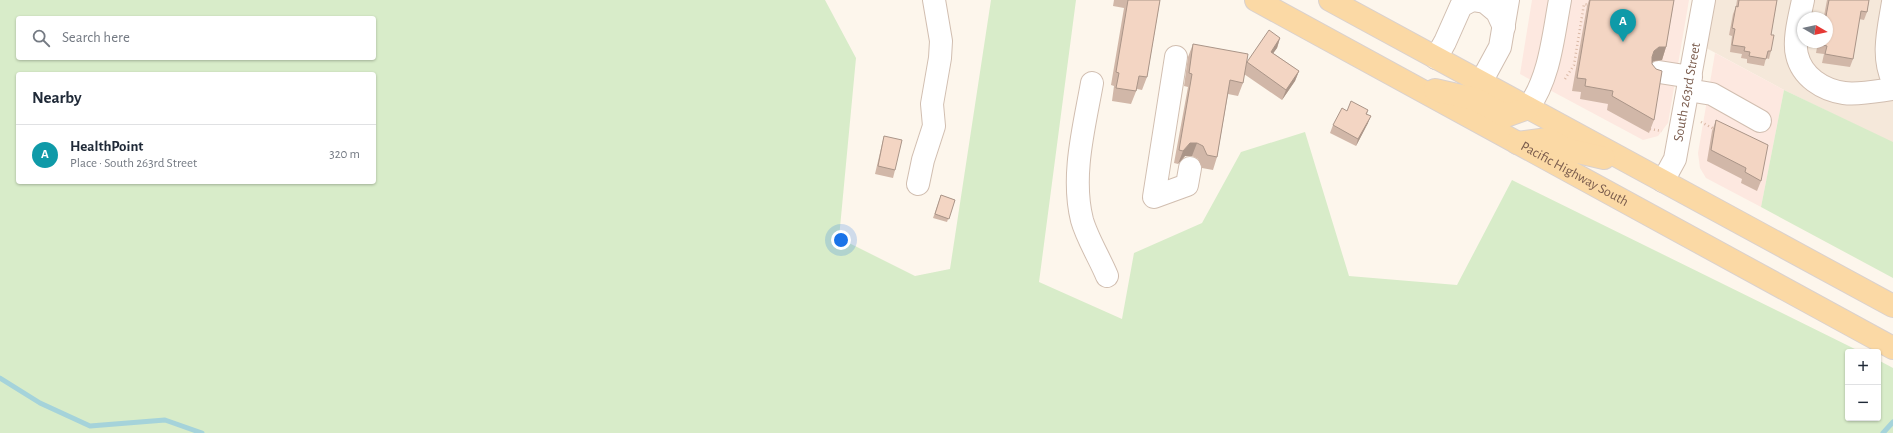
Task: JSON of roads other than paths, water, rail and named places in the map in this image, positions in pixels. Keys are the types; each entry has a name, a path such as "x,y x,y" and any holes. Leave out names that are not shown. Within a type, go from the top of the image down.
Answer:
{"main road":[{"name":"Pacific Highway South","path":"1256,0 1893,348"},
{"path":"1330,0 1893,306"},
{"path":"1411,85 1475,99 1506,116 1528,108"},
{"path":"1517,143 1548,139 1565,149 1632,164"}],"street":[{"path":"1436,58 1461,6 1472,0 1485,2 1497,12 1504,27"},
{"path":"1481,82 1500,47 1508,0"},
{"path":"1528,108 1538,93 1550,53 1560,0"},
{"name":"South 263rd Street","path":"1663,181 1675,159 1704,0"},
{"path":"1803,0 1797,34 1796,55 1803,71 1814,82 1826,89 1845,94 1893,89"},
{"path":"918,184 923,160 934,126 932,104 941,41 936,2"},
{"path":"1893,2 1886,46 1888,70 1893,81"},
{"path":"1176,57 1154,197 1187,185 1190,168"},
{"path":"1660,72 1690,83 1760,121"},
{"path":"1092,83 1077,185 1082,221 1107,276"}],"waterway":[{"path":"0,378 40,403 90,426 165,420 202,433"},
{"path":"1883,433 1893,422"}],"place":[{"name":"HealthPoint","path":"1623,42"}]}
